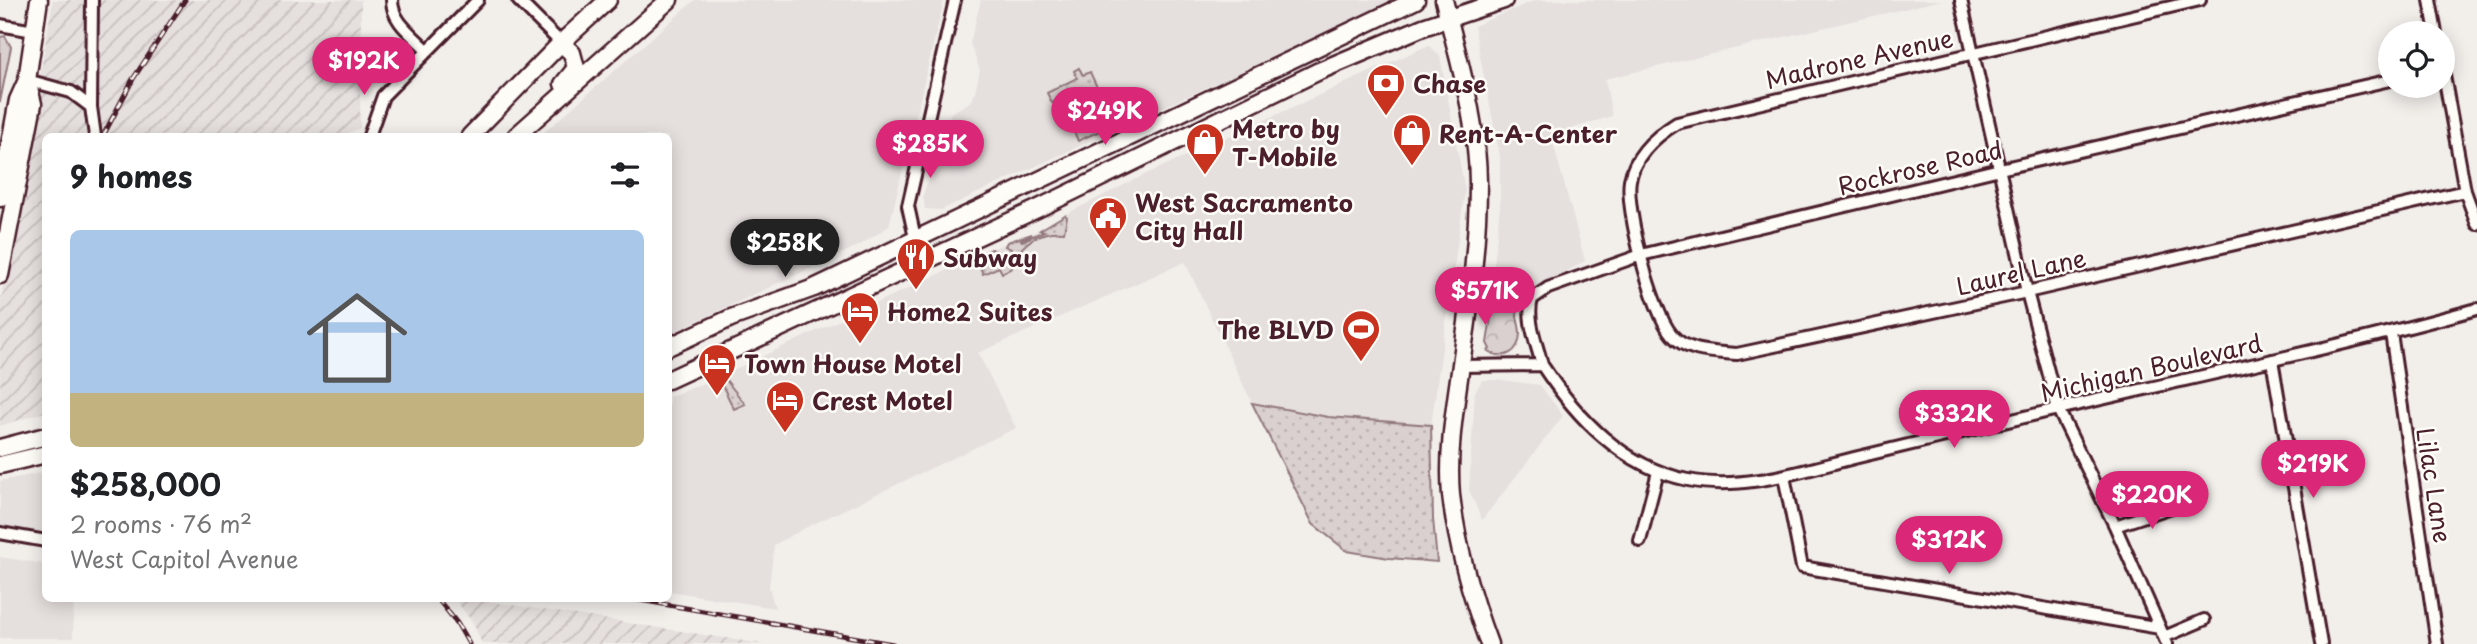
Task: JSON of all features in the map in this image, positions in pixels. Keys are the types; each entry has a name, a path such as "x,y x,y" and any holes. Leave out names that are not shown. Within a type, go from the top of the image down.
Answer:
{"main road":[{"path":"0,198 18,100 27,80 39,0"},
{"path":"473,133 561,43 608,0"},
{"path":"521,132 669,0"},
{"path":"672,345 729,319 814,288 1416,0"},
{"path":"1444,0 1476,148 1478,179 1476,253 1452,431 1451,494 1461,555 1475,608 1489,644"},
{"path":"672,378 1037,209 1319,71 1423,27 1504,0"},
{"path":"521,132 536,108 573,73 575,60 572,53 561,43"},
{"path":"1223,117 1223,107 1256,78"},
{"path":"0,275 33,104 27,80"},
{"path":"1123,167 1121,155 1140,133"},
{"path":"0,448 42,437"},
{"path":"0,464 42,455"}],"street":[{"path":"92,0 91,107 95,133"},
{"path":"392,0 392,11 397,20 427,50"},
{"path":"370,133 378,105 398,79 478,0"},
{"path":"518,0 561,43"},
{"path":"925,260 915,238 908,206 955,0"},
{"path":"1961,0 2027,292 2058,409 2115,526 2164,636"},
{"name":"Madrone Avenue","path":"1641,255 1630,209 1630,180 1648,145 1677,123 2200,0"},
{"path":"2430,0 2434,21"},
{"path":"0,26 34,31"},
{"path":"27,80 71,92 91,107"},
{"name":"Rockrose Road","path":"1542,365 1529,309 1532,299 1548,289 1641,255 2378,83"},
{"path":"2448,98 2465,191 2477,224"},
{"name":"Laurel Lane","path":"1641,255 1657,309 1672,336 1700,351 1737,354 2027,292 2465,191"},
{"name":"Michigan Boulevard","path":"1542,365 1564,398 1588,425 1622,452 1658,472 1687,480 1719,484 1784,476 2058,409 2391,333 2477,310"},
{"name":"Lilac Lane","path":"2391,333 2437,644"},
{"path":"2272,360 2321,644"},
{"path":"1461,366 1542,365"},
{"path":"1640,541 1658,472"},
{"path":"1784,476 1802,566 2164,636 2204,620"},
{"path":"2115,526 2178,505"},
{"path":"0,533 42,540"}],"shaded area":[{"path":"53,0 361,0 360,128 348,133 42,133 42,413 0,426 0,305"},
{"path":"695,0 944,0 889,226 860,245 672,333 672,133 543,133"},
{"path":"981,0 1395,0 941,210 925,209 923,195 951,113 970,102 975,92 980,70 970,43"},
{"path":"1536,0 1942,0 1605,79 1612,116 1551,135 1585,261 1522,296 1490,302 1500,206 1500,156 1474,26"},
{"path":"1429,45 1440,56 1465,191 1431,425 1328,417 1252,403 1185,262 978,353 1016,428 774,545 769,587 775,608 672,591 672,396 716,378 1005,243 1037,231 1144,175"},
{"path":"1482,380 1540,385 1563,416 1482,520 1469,490 1475,392"},
{"path":"42,473 42,533 0,526 0,481"},
{"path":"0,557 42,564 42,602 74,602 73,638 0,638"},
{"path":"457,602 493,602 763,644 482,644 473,623"}],"green space":[{"path":"5,36 11,47 0,102 0,37"},
{"path":"1079,68 1083,75 1090,72 1102,98 1097,101 1104,117 1097,120 1102,130 1078,141 1071,125 1075,110 1052,103 1047,93 1077,78 1074,71"},
{"path":"1065,215 1067,217 1064,232 1050,232 1038,236 1018,253 1005,246 1007,242 1032,234 1022,241 1044,231 1040,230"},
{"path":"991,249 1015,259 1012,268 1002,273 999,267 983,274 975,256"},
{"path":"1519,297 1521,299 1517,316 1520,334 1517,346 1505,355 1488,351 1493,304 1509,302"},
{"path":"722,375 745,404 734,409 718,377"},
{"path":"1252,403 1328,417 1431,425 1433,519 1437,562 1347,551 1313,524"}],"railway":[{"path":"105,133 133,79 185,0"},
{"path":"440,602 469,644"},
{"path":"651,602 893,644"}],"place":[{"name":"Chase","path":"1386,117"},
{"name":"Rent-A-Center","path":"1412,167"},
{"name":"Metro by T-Mobile","path":"1205,176"},
{"name":"West Sacramento City Hall","path":"1108,250"},
{"name":"Subway","path":"916,291"},
{"name":"Home2 Suites","path":"860,345"},
{"name":"The BLVD","path":"1361,363"},
{"name":"Town House Motel","path":"717,397"},
{"name":"Crest Motel","path":"785,434"}]}
